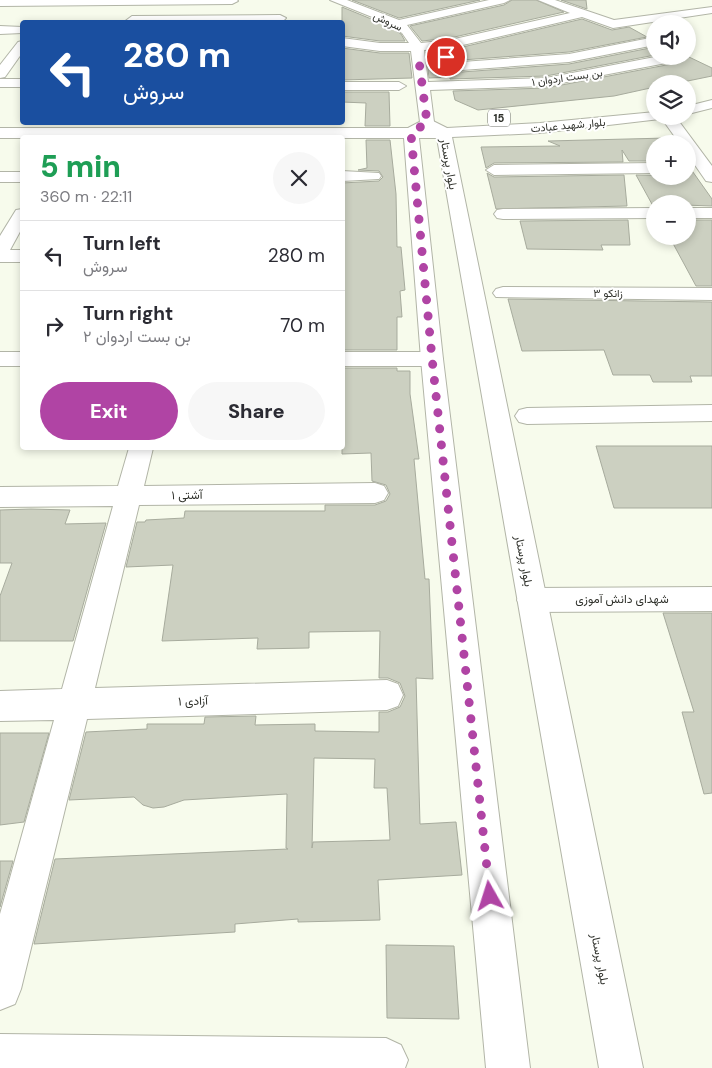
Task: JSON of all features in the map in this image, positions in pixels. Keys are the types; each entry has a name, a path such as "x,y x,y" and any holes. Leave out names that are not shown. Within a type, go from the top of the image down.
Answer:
{"street":[{"path":"0,3 232,0 285,20"},
{"path":"341,2 362,0"},
{"path":"396,24 504,0"},
{"path":"544,0 613,24 712,10"},
{"name":"سروش","path":"341,2 396,24 406,30 414,42"},
{"path":"663,3 712,23"},
{"path":"533,11 558,6"},
{"path":"371,13 397,8"},
{"path":"345,42 380,47 414,42 450,44 560,20 578,13 601,8"},
{"path":"419,61 440,58 576,27 560,20"},
{"path":"468,27 485,23"},
{"path":"0,30 20,30"},
{"path":"414,42 430,34"},
{"path":"598,38 621,48"},
{"path":"414,42 419,61 428,129 432,358 508,1068"},
{"path":"462,66 545,61 646,42"},
{"path":"7,47 20,46"},
{"path":"0,74 20,49"},
{"name":"بن بست اردوان ۱","path":"421,86 546,82 646,63"},
{"path":"0,83 20,83"},
{"path":"345,86 399,86"},
{"path":"696,94 712,91"},
{"path":"696,108 712,104"},
{"name":"بلوار شهید عبادت","path":"345,122 428,129 646,105"},
{"name":"بلوار شهید عبادت","path":"0,133 540,128 646,117"},
{"path":"0,120 20,120"},
{"path":"676,125 697,145 709,172"},
{"name":"بلوار پرستار","path":"428,129 532,600 621,1068"},
{"path":"494,170 646,168"},
{"path":"696,170 709,172"},
{"path":"345,176 373,176"},
{"path":"0,177 20,177"},
{"path":"503,214 646,213"},
{"path":"696,213 712,213"},
{"path":"0,251 20,217"},
{"path":"0,256 20,256"},
{"name":"زانکو ۳","path":"503,292 712,294"},
{"path":"345,358 432,358"},
{"path":"0,359 20,359"},
{"path":"527,416 712,413"},
{"path":"0,989 140,450"},
{"name":"آشتی ۱","path":"0,497 375,493"},
{"name":"شهدای دانش آموزی","path":"532,600 712,599"},
{"name":"آزادی ۱","path":"0,706 387,696"},
{"path":"0,1056 386,1060"}],"building":[{"path":"352,0 480,0 399,18"},
{"path":"512,0 536,0 564,12 450,38 422,41 410,26 504,5"},
{"path":"561,0 586,0 587,9"},
{"path":"342,7 386,25 401,34 405,41 380,41 345,36 345,20 342,20"},
{"path":"582,19 612,30 629,27 646,36 569,52 462,60 453,67 462,72 569,64 646,49 646,57 546,76 429,78 426,52 450,50"},
{"path":"345,48 380,53 409,53 412,78 345,80"},
{"path":"696,60 712,68 712,76 696,79 696,75 646,75 646,89 614,96 478,110 455,100 453,91 546,88 666,65 696,65"},
{"path":"345,92 389,92 390,126 365,126 366,103 345,102"},
{"path":"646,139 646,161 629,161 622,150 623,162 494,163 486,168 481,147 560,146 548,141"},
{"path":"366,140 390,140 396,194 397,247 401,247 405,290 400,291 402,317 397,317 397,350 345,350 345,183 379,181 383,177 379,171 358,170 367,168"},
{"path":"487,173 494,177 624,175 627,206 496,209"},
{"path":"636,175 646,175 646,185 696,185 696,176 712,199 712,206 696,205 696,195 647,195"},
{"path":"628,220 630,245 601,245 603,250 527,249 520,221"},
{"path":"696,220 712,220 712,286 696,286 674,245 696,245"},
{"path":"508,299 712,302 712,376 690,376 692,382 653,382 650,375 613,375 604,350 522,351"},
{"path":"345,368 397,368 397,371 410,371 410,394 419,459 414,459 425,579 429,579 433,679 416,678 420,824 456,822 462,875 378,880 380,920 298,922 298,919 235,924 235,932 34,944 55,859 288,849 286,848 287,794 184,800 164,807 153,808 143,805 134,797 69,800 86,732 147,729 147,724 204,724 205,717 256,716 255,725 315,724 315,731 379,732 379,712 388,712 400,707 405,696 400,683 388,678 379,678 380,631 309,632 309,648 257,649 258,638 162,641 173,565 126,567 137,522 184,518 185,511 325,511 325,505 375,505 386,501 390,494 386,485 372,481 371,453 342,454 342,450 345,450","holes":["314,758 375,759 374,788 387,788 390,840 313,842 312,848"]},
{"path":"596,446 712,446 712,508 614,508"},
{"path":"0,510 70,510 65,524 106,523 73,641 0,641 0,596 12,563 0,563"},
{"path":"663,613 712,613 712,793 704,794 682,712 694,712"},
{"path":"0,733 49,733 24,822 0,825"},
{"path":"0,861 13,861 0,907"},
{"path":"386,945 454,946 459,1019 387,1018"}],"route":[{"path":"446,57 419,61 427,122 411,134 432,358 490,896"}]}
